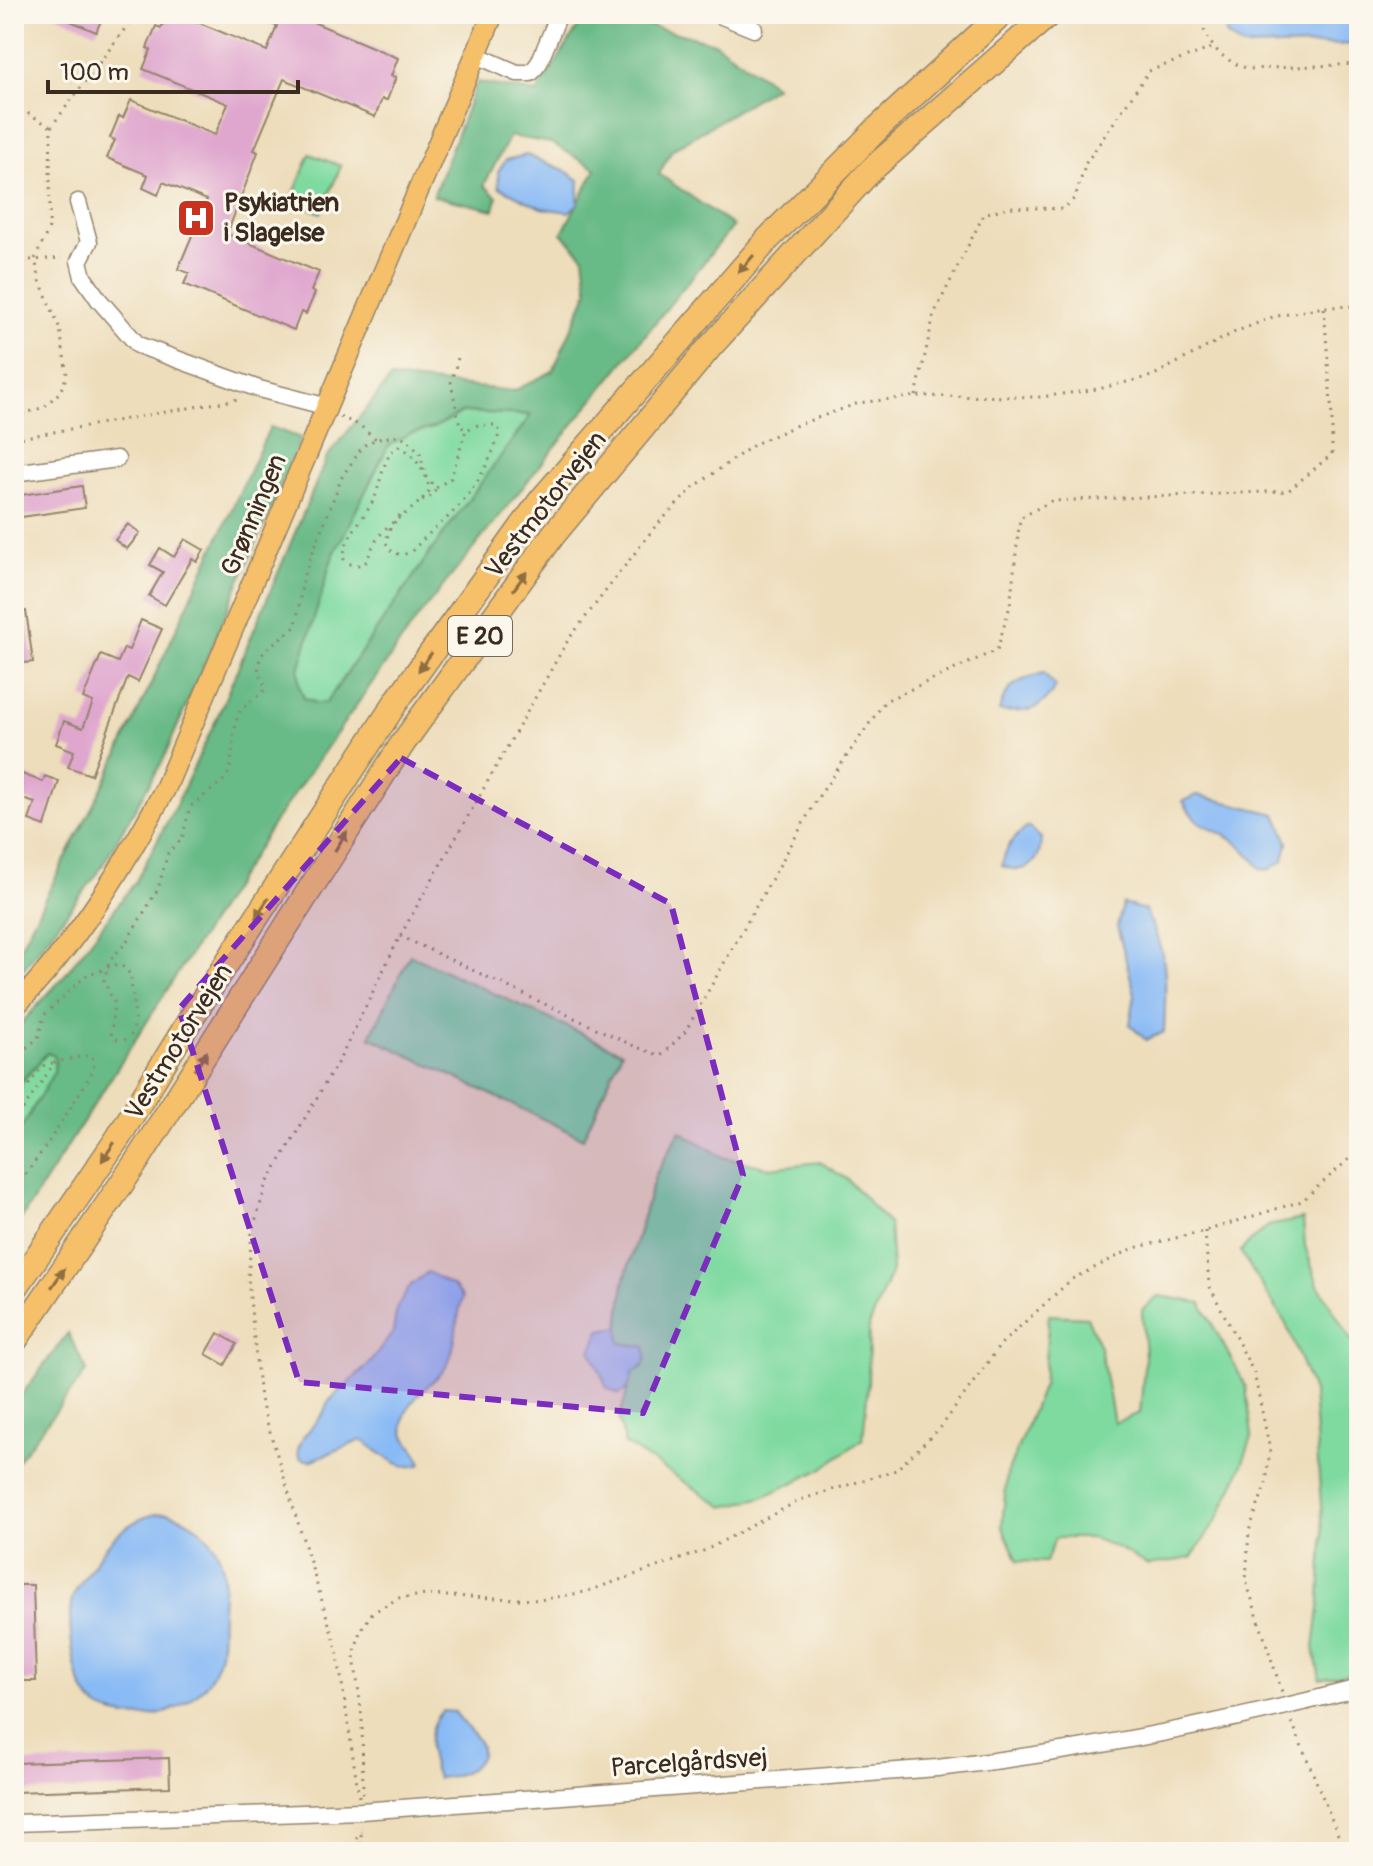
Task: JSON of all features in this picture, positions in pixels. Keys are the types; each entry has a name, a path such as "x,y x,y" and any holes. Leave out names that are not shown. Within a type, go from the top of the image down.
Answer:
{"highway":[{"path":"768,239 773,213 865,119 978,14"},
{"name":"Vestmotorvejen","path":"14,1290 118,1138 190,1020 396,702 542,499 768,239 878,128 1002,14"},
{"name":"Vestmotorvejen","path":"14,1342 137,1161 403,743 553,535 709,348 871,170 1049,14"}],"main road":[{"name":"Grønningen","path":"14,1007 85,922 127,861 165,789 334,412 493,14"}],"street":[{"path":"476,55 517,73 531,73 539,63 559,14"},
{"path":"717,14 754,29"},
{"path":"78,202 89,242 81,258 83,277 138,345 264,391 334,412"},
{"path":"14,473 117,459"},
{"name":"Parcelgårdsvej","path":"14,1823 361,1811 992,1762 1126,1741 1359,1688"}],"path":[{"path":"14,417 44,407 60,392 67,375 60,329 40,281 35,259 49,228 51,127 136,14"},
{"path":"1200,14 1202,28 1212,48 1234,64 1249,69 1359,64"},
{"path":"916,396 934,314 984,214 1009,207 1062,209 1075,198 1086,163 1149,71 1212,48"},
{"path":"14,105 51,127"},
{"path":"14,261 81,258"},
{"path":"359,1852 361,1811 337,1650 260,1399 248,1278 252,1231 267,1183 343,1053 400,936 568,640 654,528 694,487 755,444 859,403 916,396 1041,397 1098,389 1152,376 1235,332 1273,317 1324,307 1359,306"},
{"path":"400,936 661,1056 685,1032 817,799 885,701 997,650 1010,606 1020,518 1051,501 1288,491 1332,454 1324,307"},
{"path":"458,358 451,383 460,426 466,430"},
{"path":"14,439 226,400 260,398 264,391"},
{"path":"334,412 359,425 376,439"},
{"path":"400,515 389,530 386,543 392,552 402,555 411,552 466,497 489,461 500,431 495,425 478,425 466,430"},
{"path":"436,488 404,448 393,448 373,500 345,548 343,555 346,562 356,565 367,561 377,539 400,515 432,496 436,488 451,478 466,430"},
{"path":"14,1058 38,1038 44,1015 89,973 104,971 120,964 131,975 135,1024 132,1035 126,1040 114,1038 110,1029 114,1002 104,981 104,971 136,928 158,889 168,853 182,839 190,807 224,780 230,771 236,721 241,709 265,690 259,671 268,648 296,626 303,577 342,477 363,446 376,439 406,438 420,453 429,488 422,500"},
{"path":"14,1104 43,1066 89,1055 93,1059 94,1070 14,1191"},
{"path":"14,1123 55,1062"},
{"path":"361,1811 365,1781 362,1717 354,1656 360,1631 372,1613 399,1598 426,1595 539,1600 585,1592 706,1550 800,1500 896,1470 941,1427 1001,1344 1072,1279 1134,1248 1205,1231 1302,1201 1359,1150"},
{"path":"1205,1231 1209,1285 1254,1373 1270,1450 1266,1483 1249,1531 1246,1581 1286,1707 1345,1852"},
{"path":"347,1852 362,1831"}],"highlighted area":[{"path":"401,758 671,904 743,1175 643,1413 299,1382 179,1009"}],"green space":[{"path":"608,15 715,43 776,86 672,150 659,174 733,226 419,616 273,824 14,1230 14,1141 54,1072 55,1056 47,1053 14,1090 14,1031 60,981 136,881 216,720 327,457 391,378 514,391 553,371 588,291 584,257 562,233 596,169 551,143 510,136 484,185 497,197 494,210 433,196 477,82 537,93 583,19","holes":["463,412 531,415 434,547 326,703 304,698 299,685 299,669 332,558 388,446"]},
{"path":"310,154 341,166 321,213 291,201"},
{"path":"463,412 531,415 434,547 326,703 304,698 299,685 299,669 332,558 388,446"},
{"path":"270,427 301,438 163,760 98,873 14,981 14,959 111,770"},
{"path":"410,955 622,1052 583,1138 370,1037"},
{"path":"47,1053 55,1055 54,1072 14,1141 14,1090"},
{"path":"680,1131 723,1157 770,1168 820,1162 848,1180 889,1224 892,1270 869,1326 863,1439 820,1470 763,1497 724,1507 625,1444 619,1419 633,1372 643,1367 645,1347 620,1343 624,1282 655,1176"},
{"path":"1303,1219 1305,1246 1318,1285 1359,1353 1359,1672 1320,1679 1314,1648 1323,1533 1313,1392 1286,1324 1240,1251 1268,1226"},
{"path":"1159,1296 1201,1303 1246,1387 1252,1437 1217,1520 1191,1558 1148,1565 1116,1547 1091,1538 1055,1538 1046,1562 1018,1561 1002,1526 1007,1474 1043,1385 1049,1315 1087,1317 1100,1347 1114,1423 1140,1413 1145,1357 1142,1310"},
{"path":"68,1333 87,1371 14,1465 14,1405"}],"water":[{"path":"1226,14 1359,14 1359,44 1242,47 1226,35"},
{"path":"526,155 564,170 579,180 578,204 569,212 541,208 499,187 498,172 506,160"},
{"path":"1044,673 1056,687 1044,702 1026,711 999,711 1009,689 1027,678"},
{"path":"1197,795 1276,814 1288,842 1284,860 1269,870 1261,869 1237,843 1194,817 1183,801"},
{"path":"1028,827 1041,838 1035,861 1025,868 1002,866 1010,844"},
{"path":"1123,904 1145,910 1163,956 1164,1032 1146,1040 1130,1025 1135,994 1117,926"},
{"path":"428,1272 454,1287 463,1298 448,1363 413,1402 404,1417 403,1431 422,1464 398,1464 362,1440 310,1461 299,1458 298,1449 304,1436 323,1414 328,1402 369,1364 393,1332 397,1307 411,1285"},
{"path":"619,1327 620,1343 645,1347 646,1359 633,1372 628,1389 619,1394 607,1388 591,1351 600,1330"},
{"path":"167,1513 196,1526 211,1541 221,1559 224,1581 220,1656 203,1688 179,1707 165,1713 135,1717 104,1711 93,1703 78,1677 70,1627 72,1599 99,1555 118,1535 140,1519"},
{"path":"442,1711 455,1712 479,1742 481,1751 475,1764 468,1769 437,1778 429,1743 432,1726"}],"building":[{"path":"54,14 104,14 96,32"},
{"path":"167,14 178,14 267,51 277,26 247,14 317,14 313,22 398,58 391,76 396,77 387,100 382,99 375,117 284,79 254,150 258,152 227,234 319,272 306,314 301,312 294,330 184,284 189,273 178,269 207,200 163,182 158,195 143,188 148,175 107,158 115,140 110,138 119,116 123,118 131,100 215,135 228,104 143,69 156,26 161,28"},
{"path":"82,486 85,508 14,518 14,496"},
{"path":"128,524 140,533 127,549 115,540"},
{"path":"185,539 204,550 197,562 192,559 165,605 149,596 163,572 150,565 160,548 174,557"},
{"path":"26,611 33,662 14,664 14,612"},
{"path":"141,620 162,629 138,682 128,677 91,775 68,767 74,751 56,744 64,721 83,728 93,702 83,698 101,655 118,662 124,648 129,650"},
{"path":"14,771 43,782 45,776 59,781 45,826 29,820 35,803 14,796"},
{"path":"218,1333 237,1344 225,1365 206,1354"},
{"path":"14,1585 33,1585 36,1681 14,1681"},
{"path":"169,1758 170,1787 14,1792 14,1763"}],"place":[{"name":"Psykiatrien i Slagelse","path":"196,218"}]}
